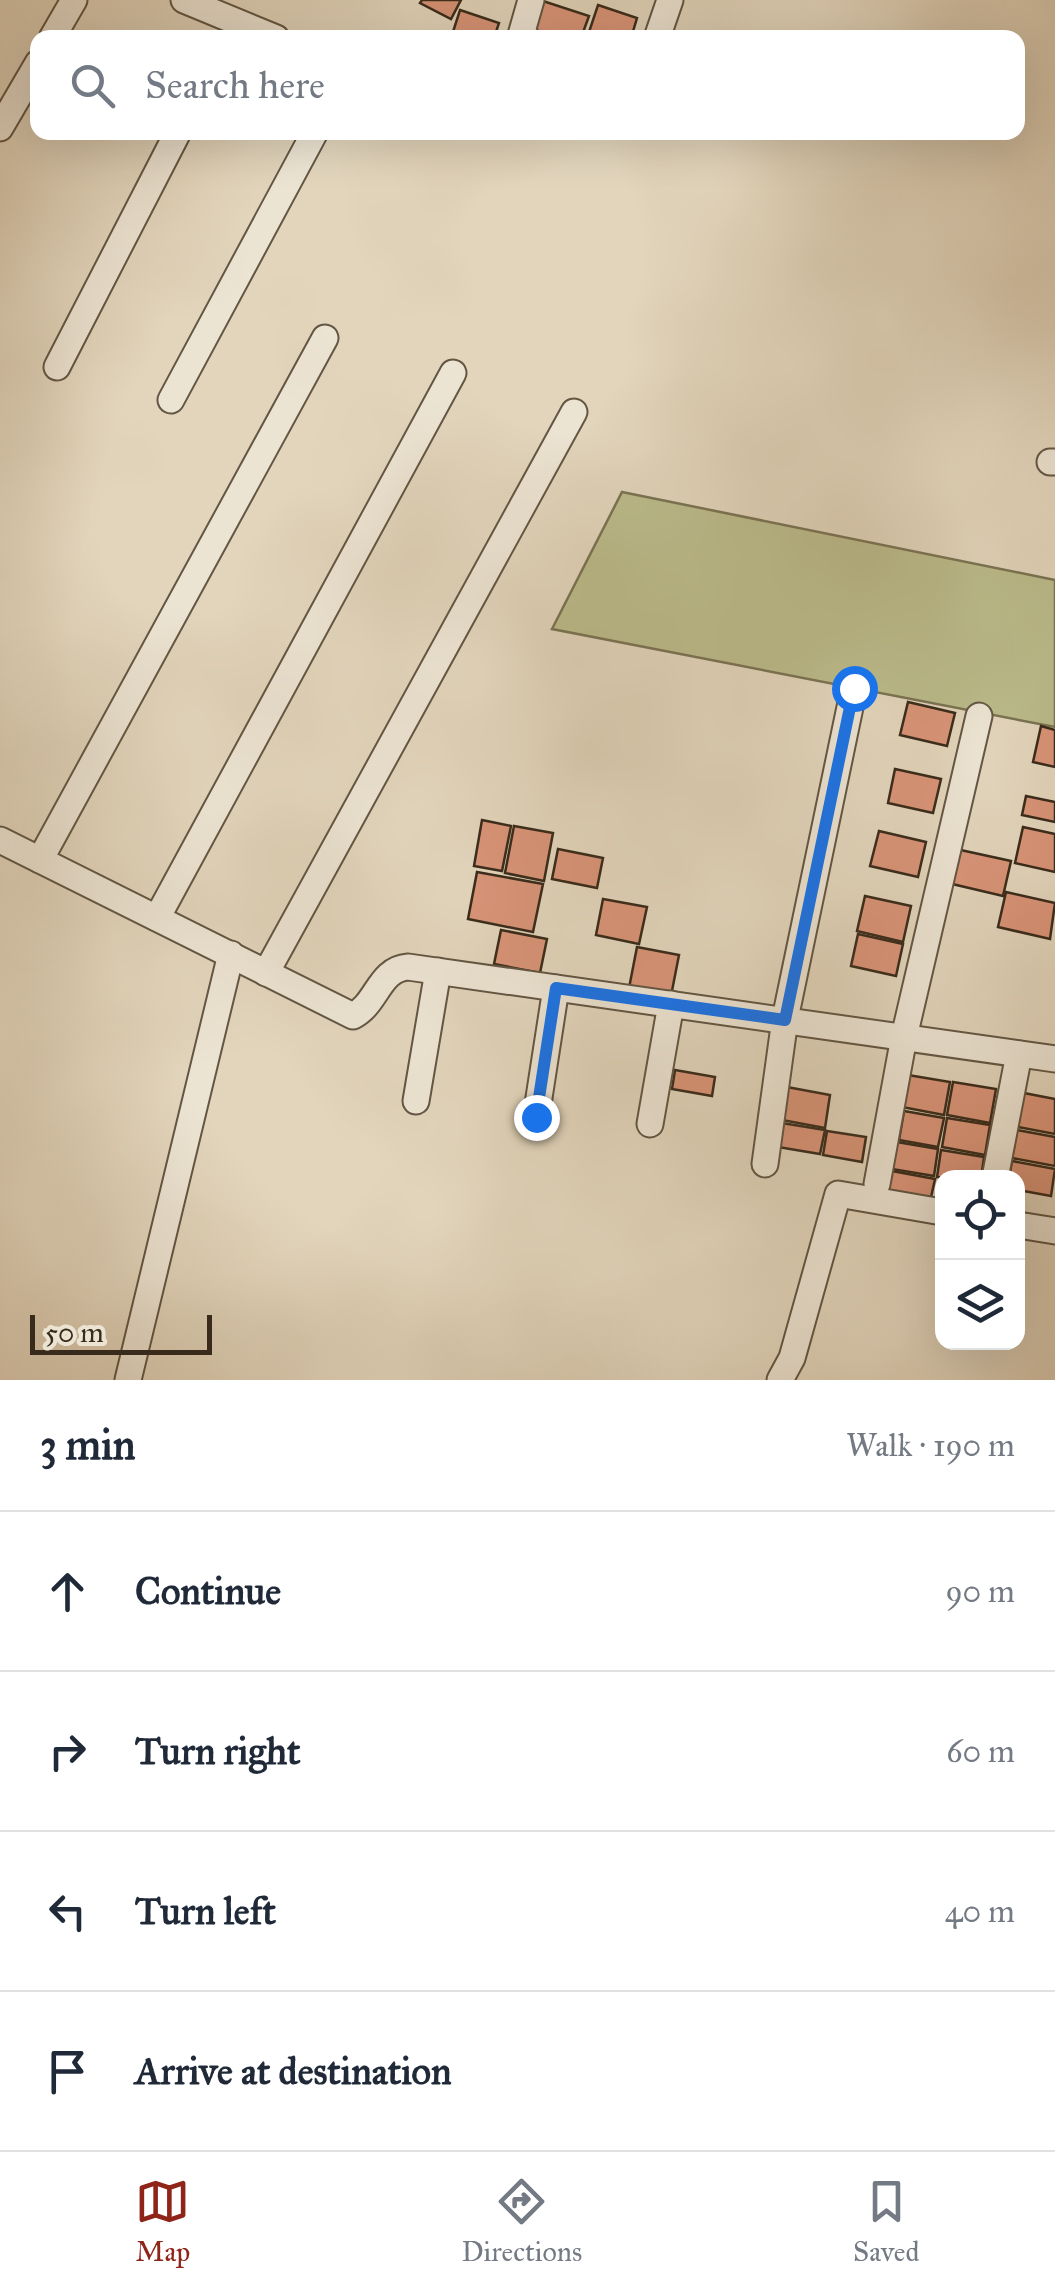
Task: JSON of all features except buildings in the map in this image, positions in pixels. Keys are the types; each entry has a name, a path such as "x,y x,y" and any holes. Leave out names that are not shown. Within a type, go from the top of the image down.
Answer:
{"street":[{"path":"57,30 74,0"},
{"path":"184,0 231,29"},
{"path":"522,30 531,0"},
{"path":"661,30 670,0"},
{"path":"0,128 30,77"},
{"path":"57,367 174,140"},
{"path":"171,400 311,140"},
{"path":"40,860 325,338"},
{"path":"157,918 453,373"},
{"path":"266,972 574,412"},
{"path":"765,1164 785,1020 854,688"},
{"path":"877,1184 904,1037 979,716"},
{"path":"0,840 353,1016 363,1011 389,972 408,967 1020,1054 1054,1053"},
{"path":"128,1380 232,954"},
{"path":"416,1101 438,971"},
{"path":"536,1117 556,988"},
{"path":"650,1124 671,1004"},
{"path":"997,1170 1020,1054"},
{"path":"780,1380 792,1358 838,1194 935,1211"},
{"path":"1025,1226 1055,1231"}],"green space":[{"path":"622,492 1055,580 1055,727 552,629"}],"route":[{"path":"536,1117 556,988 785,1020 854,688"}]}
